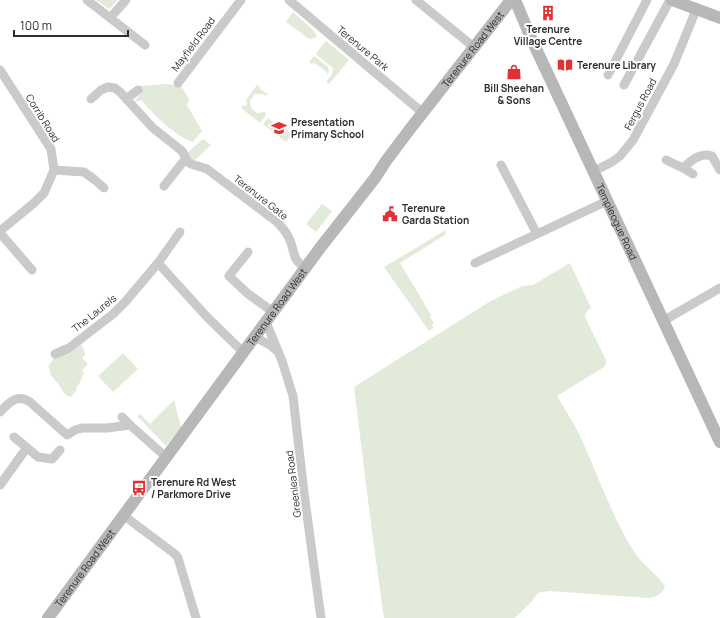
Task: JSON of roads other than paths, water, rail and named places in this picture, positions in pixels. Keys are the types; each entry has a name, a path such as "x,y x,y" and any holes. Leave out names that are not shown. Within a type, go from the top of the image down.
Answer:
{"main road":[{"name":"Terenure Road West","path":"48,618 305,268 511,0"},
{"name":"Templeogue Road","path":"515,0 531,38 720,442"},
{"path":"671,0 720,18"}],"street":[{"path":"87,0 144,45"},
{"path":"110,18 126,0"},
{"name":"Mayfield Road","path":"178,83 241,0"},
{"name":"Terenure Park","path":"289,0 423,113"},
{"path":"416,0 475,48"},
{"path":"608,75 647,0"},
{"path":"624,84 671,0"},
{"name":"Fergus Road","path":"594,170 612,162 620,156 633,140 674,64 696,10"},
{"name":"Corrib Road","path":"0,70 51,149 54,170"},
{"name":"Terenure Gate","path":"91,99 108,86 115,88 153,128 182,151 186,159 191,164 207,169 277,222 289,239 293,256 298,263 305,268"},
{"path":"126,99 138,90"},
{"path":"683,168 700,155 708,154 712,156 720,170"},
{"path":"164,186 182,162 186,159"},
{"path":"666,160 693,174"},
{"path":"501,165 537,234"},
{"path":"32,270 0,232 44,193 54,170 84,172 104,188"},
{"path":"475,263 607,201"},
{"name":"The Laurels","path":"54,354 68,348 113,314 158,263 180,232"},
{"path":"248,252 229,276 248,293 269,317"},
{"path":"158,263 207,317 243,352"},
{"path":"663,321 720,288"},
{"name":"Greenlea Road","path":"269,317 277,350 293,396 304,493 321,618"},
{"path":"255,337 270,344 277,350"},
{"path":"0,412 8,404 19,398 25,398 67,435 82,428 107,428 130,425"},
{"path":"122,417 166,457"},
{"path":"14,437 38,457 52,460 60,450"},
{"path":"0,485 23,453"},
{"path":"123,516 175,554 178,558 196,618"}],"place":[{"name":"Terenure Village Centre","path":"548,13"},
{"name":"Terenure Library","path":"565,65"},
{"name":"Bill Sheehan & Sons","path":"514,72"},
{"name":"Presentation Primary School","path":"279,128"},
{"name":"Terenure Garda Station","path":"390,214"},
{"name":"Terenure Rd West / Parkmore Drive","path":"139,488"}]}
